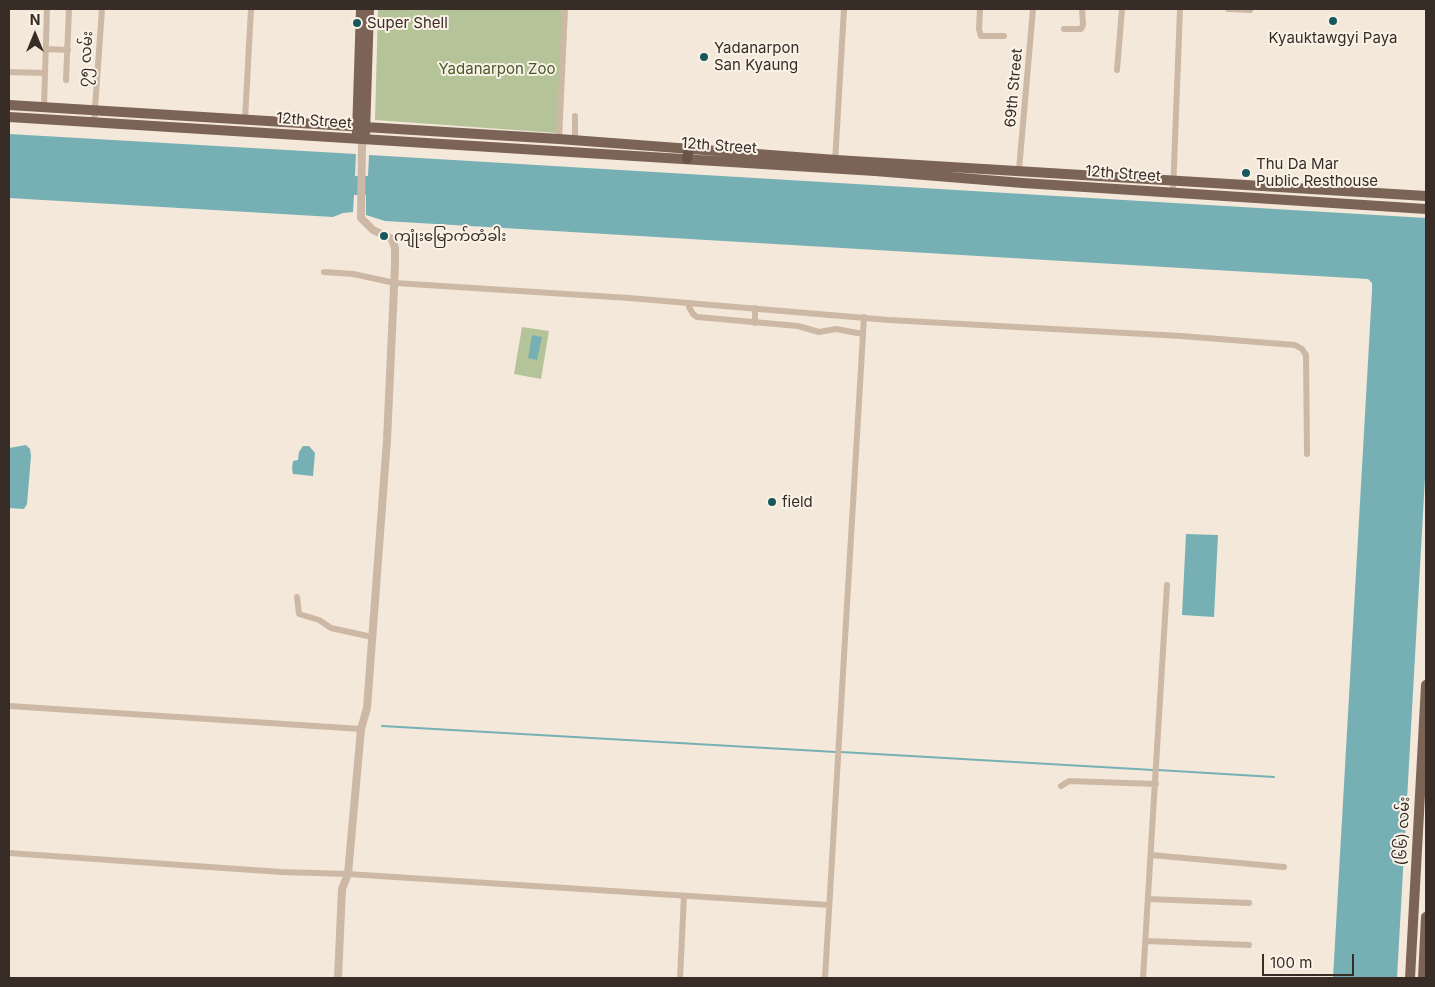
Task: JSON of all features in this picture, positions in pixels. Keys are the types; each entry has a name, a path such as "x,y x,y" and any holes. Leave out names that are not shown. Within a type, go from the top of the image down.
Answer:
{"main road":[{"path":"361,9 362,140"},
{"path":"361,127 369,9"},
{"name":"12th Street","path":"9,106 575,140 688,154"},
{"name":"12th Street","path":"9,117 362,140 688,154 835,164 1023,183 1426,209"},
{"name":"12th Street","path":"835,164 1019,170 1426,196"},
{"name":"(၆၆) လမ်း","path":"1410,978 1424,774 1426,685"},
{"path":"1423,978 1426,917"}],"street":[{"path":"44,107 47,9"},
{"path":"66,80 69,9"},
{"name":"၇၅ လမ်း","path":"94,122 102,9"},
{"path":"245,119 251,9"},
{"path":"559,139 565,9"},
{"path":"835,164 844,9"},
{"path":"980,9 979,29 981,36 1004,36"},
{"name":"69th Street","path":"1019,170 1033,9"},
{"path":"1064,29 1081,29 1083,25 1082,9"},
{"path":"1117,70 1122,9"},
{"path":"1173,192 1180,9"},
{"path":"1228,9 1250,10"},
{"path":"46,49 68,50"},
{"path":"9,72 45,73"},
{"path":"575,116 575,140"},
{"path":"338,978 342,889 348,874 361,729 367,708 387,440 395,283 394,241 368,226 361,216 362,140"},
{"path":"324,272 353,274 395,283 688,303 864,318 1182,336 1295,345 1302,349 1306,356 1307,454"},
{"path":"688,303 693,314 697,317 798,326 819,332 836,329 862,334"},
{"path":"755,308 755,323"},
{"path":"825,978 864,318"},
{"path":"1144,978 1168,584"},
{"path":"297,597 298,614 319,620 331,628 372,637"},
{"path":"9,706 361,729"},
{"path":"1061,786 1069,781 1156,784"},
{"path":"9,853 282,872 348,874 616,890 829,905"},
{"path":"1151,855 1284,866"},
{"path":"680,978 684,896"},
{"path":"1148,899 1249,903"},
{"path":"1146,941 1249,945"},
{"path":"1410,967 1425,967"}],"green space":[{"name":"Yadanarpon Zoo","path":"378,9 564,9 557,133 375,120"},
{"path":"522,327 549,331 541,379 514,374"}],"water":[{"path":"9,134 356,154 355,176 368,176 369,155 1426,218 1426,460 1397,978 1333,978 1372,291 1372,283 1368,279 385,221 366,215 366,195 354,195 353,212 333,217 9,198"},
{"path":"532,335 542,337 537,360 528,358"},
{"path":"26,445 30,449 31,456 27,504 24,509 9,508 9,448"},
{"path":"303,446 309,446 315,453 313,476 293,474 293,461 298,460 299,452"},
{"path":"1186,534 1218,535 1214,617 1182,615"}],"waterway":[{"path":"382,726 836,752"},
{"path":"841,752 1153,770"},
{"path":"1158,770 1274,777"}],"place":[{"name":"Kyauktawgyi Paya","path":"1333,21"},
{"name":"Super Shell","path":"357,23"},
{"name":"Yadanarpon San Kyaung","path":"704,57"},
{"name":"Thu Da Mar Public Resthouse","path":"1246,173"},
{"name":"ကျုံးမြောက်တံခါး","path":"384,236"},
{"name":"field","path":"772,502"}]}
